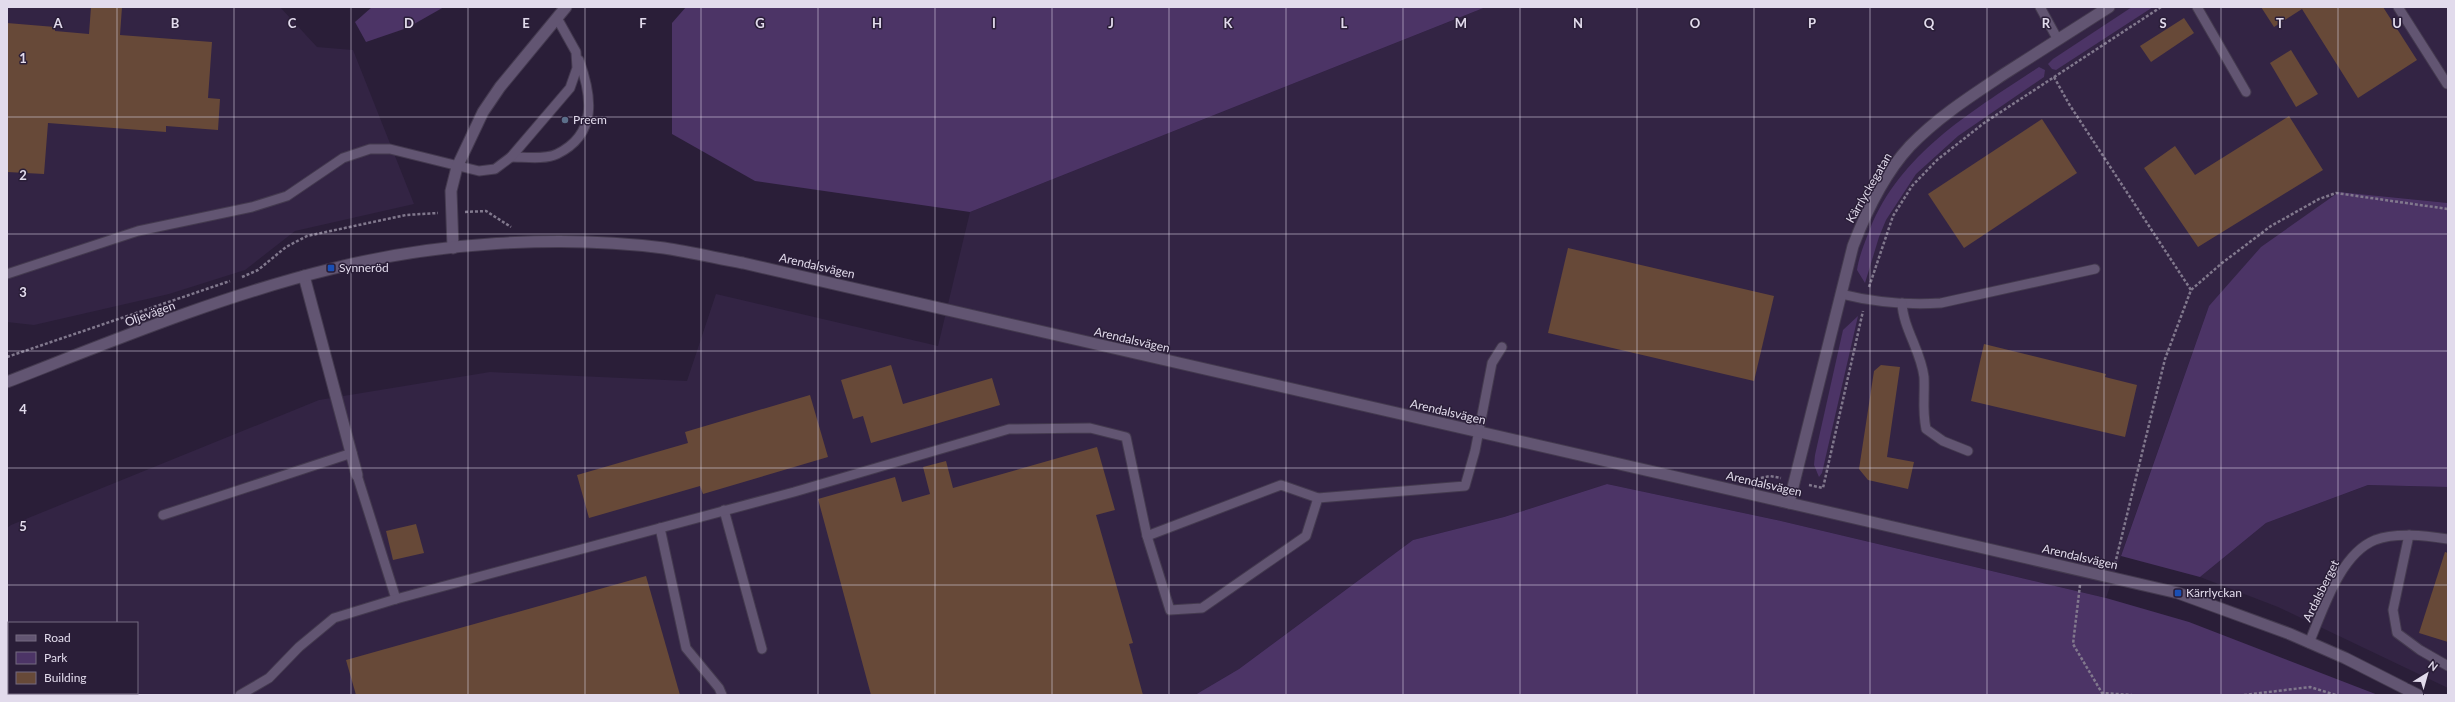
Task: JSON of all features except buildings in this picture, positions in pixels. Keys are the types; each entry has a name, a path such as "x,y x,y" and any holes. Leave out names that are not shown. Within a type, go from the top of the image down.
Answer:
{"street":[{"path":"453,248 453,212 451,191 457,167 483,112 500,87 566,7"},
{"name":"Kärrlyckegatan","path":"1789,503 1853,246 1863,221 1909,147 1964,101 2109,7"},
{"name":"Arendalsvägen","path":"453,248 533,242 598,243 685,252 743,263 2178,593 2247,616 2309,643 2418,695"},
{"name":"Oljevägen","path":"7,382 234,298 304,276 382,258 453,248"},
{"path":"304,276 357,475"}],"lane":[{"path":"2040,7 2058,40"},
{"path":"2197,7 2246,92"},
{"path":"2398,7 2447,84"},
{"path":"511,156 531,158 556,155 577,139 586,125 590,98 576,52 557,18"},
{"path":"7,274 138,231 252,207 287,196 343,158 370,149 390,149 457,167 479,171 495,169 511,156 570,88 577,68 576,52"},
{"path":"1841,294 1866,300 1902,303 1941,303 2095,269"},
{"path":"1902,303 1902,316 1910,333 1924,376 1922,411 1926,429 1943,441 1968,451"},
{"path":"1147,536 1281,485 1318,498 1465,486 1479,432 1492,363 1502,347"},
{"path":"240,695 269,678 299,647 334,618 396,599 660,528 1009,430 1090,428 1126,437 1147,536 1170,610 1202,608 1306,536 1318,498"},
{"path":"163,515 352,453"},
{"path":"357,475 396,599"},
{"path":"724,510 762,649"},
{"path":"660,528 686,648 719,688 722,695"},
{"path":"2409,536 2393,610 2397,633 2420,650 2448,666"},
{"name":"Ardalsberget","path":"2309,643 2334,587 2356,553 2377,539 2409,536 2448,539"}],"path":[{"path":"1749,480 1774,476 1824,488 1872,276 1893,216 1919,178 1958,141 2161,7"},
{"path":"2054,77 2069,104 2191,290"},
{"path":"2112,577 2165,359 2191,290 2222,263 2271,226 2319,199 2336,193 2448,209"},
{"path":"241,278 258,270 286,247 307,236 406,215 486,211 502,222 516,227"},
{"path":"7,357 233,280"},
{"path":"2082,570 2073,644 2102,694 2132,695"},
{"path":"2244,695 2310,687 2336,695"}],"shaded area":[{"path":"7,7 280,7 317,47 353,50 414,204 295,231 245,270 169,294 34,325 7,322"},
{"path":"1486,7 2448,7 2448,203 2339,192 2209,306 2106,598 1781,521 1607,484 1504,517 1413,540 1239,669 1195,695 7,695 7,528 11,525 319,400 490,372 687,381 716,294 938,346 970,212"},
{"path":"2368,485 2448,487 2448,688 2278,607 2200,577 2266,523"}],"green space":[{"path":"372,7 444,7 407,28 366,42 355,22"},
{"path":"686,7 1486,7 970,212 755,181 672,134 672,23"},
{"path":"2132,7 2153,7 2056,70 2052,69 2048,64 2053,59"},
{"path":"2039,67 2045,70 2044,77 1958,136 1916,174 1886,220 1879,237 1865,283 1857,270 1862,249 1883,202 1900,177 1941,136 1965,117"},
{"path":"2339,192 2448,203 2448,487 2368,485 2266,523 2200,577 2121,556 2209,306 2261,247"},
{"path":"1858,316 1822,473 1819,477 1814,465 1815,455 1843,330"},
{"path":"1607,484 1781,521 2106,598 2189,622 2378,695 1195,695 1239,669 1413,540 1504,517"}],"place":[{"name":"Preem","path":"565,120"},
{"name":"Synneröd","path":"331,268"},
{"name":"Kärrlyckan","path":"2178,593"}]}
